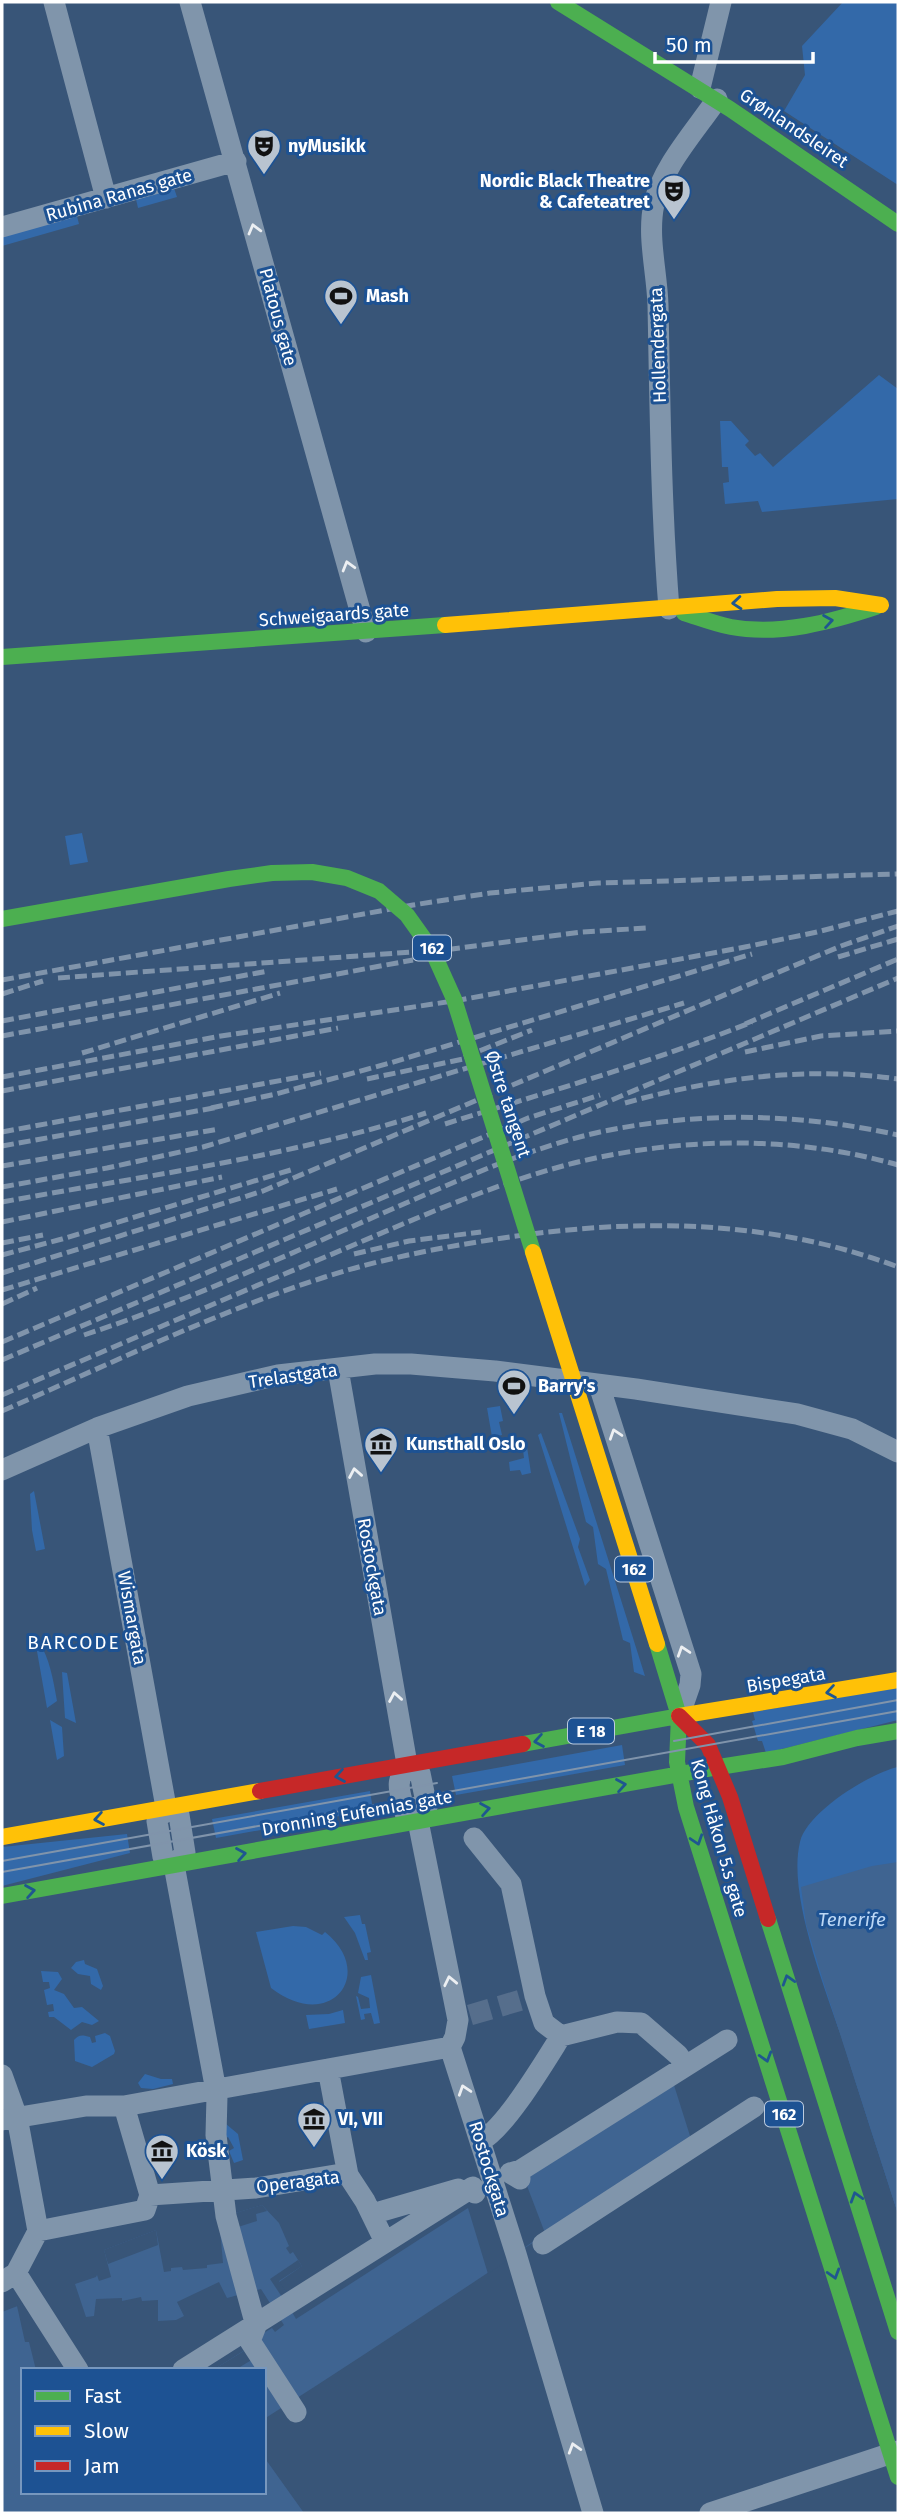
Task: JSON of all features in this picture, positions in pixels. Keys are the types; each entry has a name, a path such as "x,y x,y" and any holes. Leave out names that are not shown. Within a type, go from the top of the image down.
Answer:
{"main road":[{"name":"Grønlandsleiret","path":"558,2 708,93 898,224"},
{"name":"Schweigaards gate","path":"2,657 804,598 898,604"},
{"name":"Schweigaards gate","path":"669,609 733,628 760,629 842,619 881,605"},
{"name":"Østre tangent","path":"2,919 246,875 287,871 329,873 345,877 381,893 404,910 436,955 454,999 679,1716"},
{"name":"Bispegata","path":"679,1716 898,1680"},
{"name":"E 18","path":"2,1837 679,1716"},
{"name":"Kong Håkon 5.s gate","path":"679,1716 708,1745 719,1767 898,2332"},
{"name":"Kong Håkon 5.s gate","path":"679,1716 675,1741 677,1774 895,2452 898,2477"},
{"path":"719,1767 799,1754 857,1738 898,1731"},
{"name":"Dronning Eufemias gate","path":"2,1896 719,1767"}],"street":[{"path":"54,2 106,198"},
{"name":"Platous gate","path":"190,2 366,632"},
{"path":"708,93 721,2"},
{"name":"Hollendergata","path":"669,609 657,289 652,226 654,204 662,179 708,93"},
{"name":"Rubina Ranas gate","path":"2,228 236,161"},
{"name":"Trelastgata","path":"2,1470 97,1428 188,1396 278,1376 375,1364 495,1371 797,1414 852,1429 898,1452"},
{"name":"Rostockgata","path":"338,1369 407,1764 420,1773 428,1807 418,1821 464,2015 450,2047 593,2513"},
{"path":"599,1385 691,1674 689,1690 679,1716"},
{"name":"Wismargata","path":"97,1428 166,1807 157,1821 163,1857 174,1865 216,2089"},
{"path":"474,1839 512,1884 535,1996 544,2022 561,2036"},
{"path":"481,2141 492,2134 534,2079 561,2036 630,2021 641,2024 678,2055 685,2065"},
{"path":"520,2179 510,2173 521,2170 727,2040"},
{"path":"19,2117 86,2106 124,2106 450,2047"},
{"name":"Operagata","path":"150,2195 256,2188 348,2175 328,2069"},
{"path":"2,2075 19,2117 38,2231 9,2278 76,2368"},
{"path":"216,2089 216,2135 226,2216 247,2293 254,2336 296,2412"},
{"path":"38,2231 145,2210 150,2195 124,2106"},
{"path":"543,2244 754,2107"},
{"path":"348,2175 372,2214 385,2242"},
{"path":"188,2368 254,2336 282,2309 385,2242 479,2186 372,2214"},
{"path":"714,2512 895,2452"}],"shaded area":[{"path":"843,2 898,2 898,185 784,111 805,75 802,46"},
{"path":"173,185 177,197 138,208 135,195"},
{"path":"76,212 79,224 2,246 2,232"},
{"path":"879,375 898,389 898,499 762,512 758,501 725,504 723,483 729,482 728,467 722,467 720,421 731,421 749,441 745,445 755,456 760,453 773,467"},
{"path":"82,833 88,862 70,865 65,836"},
{"path":"500,1406 502,1435 492,1437 487,1408"},
{"path":"559,1413 562,1413 645,1676 634,1672 630,1643 623,1640 606,1569 598,1564 593,1527 586,1522"},
{"path":"541,1433 580,1539 578,1547 590,1580 585,1586 538,1435"},
{"path":"527,1447 531,1473 522,1475 520,1470 510,1471 509,1462 524,1458 523,1450 510,1450"},
{"path":"34,1491 45,1549 36,1551 30,1494"},
{"path":"35,1640 38,1640 48,1662 57,1701 47,1708"},
{"path":"62,1672 67,1673 76,1723 65,1718"},
{"path":"898,1687 898,1720 766,1753 762,1741 758,1741 752,1721 755,1720 753,1712"},
{"path":"50,1720 62,1727 64,1756 57,1760"},
{"path":"622,1745 625,1765 456,1795 452,1776"},
{"name":"Tenerife","path":"898,1767 898,2214 818,1970 803,1915 797,1864 800,1842 814,1818 857,1785"},
{"path":"370,1791 373,1810 216,1838 212,1819"},
{"path":"127,1834 130,1853 2,1886 2,1847"},
{"path":"360,1915 362,1924 365,1924 371,1952 367,1953 368,1960 365,1960 355,1933 344,1917"},
{"path":"293,1926 306,1927 322,1935 325,1932 340,1948 347,1965 347,1980 340,1993 328,2001 312,2004 293,2000 271,1988 256,1932"},
{"path":"84,1960 85,1964 97,1969 103,1986 101,1990 91,1984 90,1976 78,1974 71,1968 76,1962"},
{"path":"41,1971 58,1972 62,1979 54,1990 64,1994 74,2008 82,2007 99,2021 92,2025 82,2022 71,2030 54,2017 49,2017 48,2012 54,2011 53,2004 47,2005 44,1990 50,1988 49,1982 43,1982"},
{"path":"371,1975 380,2023 374,2024 371,2013 364,2014 365,2019 361,2020 356,1996 361,2009 370,2008 369,1998 358,1993 361,1977"},
{"path":"343,2010 345,2023 309,2029 306,2015"},
{"path":"105,2033 110,2036 114,2054 92,2067 75,2061 76,2038 90,2037 92,2043 96,2042 95,2036"},
{"path":"145,2074 172,2079 173,2084 153,2089 141,2088 138,2083"},
{"path":"226,2124 238,2134 243,2160 234,2163 229,2151 234,2148 228,2137 224,2139"}],"water":[{"name":"Tenerife","path":"898,1862 898,2214 806,1924 801,1887 872,1866"},
{"path":"673,2082 691,2139 266,2418 266,2368 216,2368 256,2343 254,2339 272,2328 275,2332 284,2325 261,2289 227,2298 219,2282 177,2302 184,2316 176,2320 158,2321 158,2300 142,2301 141,2297 122,2301 122,2298 96,2299 94,2316 86,2317 75,2284 97,2275 99,2281 111,2277 104,2250 156,2230 164,2272 171,2271 171,2268 207,2268 207,2265 223,2263 219,2218 262,2205 279,2223 289,2246 286,2248 290,2254 293,2252 302,2266 279,2282 288,2296 465,2196 524,2178"},
{"path":"28,2302 66,2368 21,2368 21,2494 266,2494 266,2460 304,2513 2,2513 2,2312"}],"pier":[{"path":"524,2178 545,2233 488,2274 468,2208 296,2319 292,2312 483,2190"},
{"path":"262,2205 267,2211 256,2214 257,2221 235,2228 219,2218"},
{"path":"156,2230 158,2245 108,2264 104,2250"},
{"path":"298,2260 302,2266 279,2281 288,2296 284,2300 270,2279"},
{"path":"28,2302 66,2368 36,2368 29,2342 25,2342 17,2306"},
{"path":"257,2343 263,2353 238,2368 216,2368"}],"tunnel":[{"path":"470,2015 535,1996"}],"tram line":[{"path":"674,1741 898,1700"},
{"path":"2,1872 898,1711"},
{"path":"2,1861 437,1783"}],"railway":[{"path":"2,980 490,893 598,883 898,874"},
{"path":"2,1077 221,1036 460,1000 745,947 898,911"},
{"path":"2,1273 263,1191 841,946 898,926"},
{"path":"58,978 452,949 582,932 647,928"},
{"path":"838,957 898,939"},
{"path":"211,1108 276,1094 390,1063 752,954"},
{"path":"745,1024 898,959"},
{"path":"2,1036 413,960"},
{"path":"2,1021 268,971"},
{"path":"2,1360 898,978"},
{"path":"2,994 43,981"},
{"path":"82,1053 280,993"},
{"path":"2,1187 203,1147 684,1003"},
{"path":"445,1124 638,1063 752,1022"},
{"path":"2,1091 338,1028"},
{"path":"464,1057 532,1030"},
{"path":"745,1052 821,1036 898,1031"},
{"path":"367,1079 473,1057"},
{"path":"2,1132 321,1073"},
{"path":"625,1103 692,1087 760,1077 829,1074 898,1079"},
{"path":"2,1342 528,1118 600,1095"},
{"path":"2,1146 219,1107"},
{"path":"2,1202 269,1154 426,1113"},
{"path":"84,1335 206,1290 501,1163 575,1138 637,1125 749,1117 824,1122 898,1135"},
{"path":"2,1166 219,1129"},
{"path":"2,1395 444,1207 508,1183 574,1163 655,1148 736,1143 818,1148 898,1165"},
{"path":"2,1255 294,1169"},
{"path":"2,1222 222,1177"},
{"path":"2,1290 337,1189"},
{"path":"2,1411 203,1323 284,1291 367,1265 474,1242 598,1228 699,1227 800,1239 898,1267"},
{"path":"354,1254 409,1241 481,1232"},
{"path":"2,1243 43,1235"},
{"path":"2,1304 37,1288"}],"traffic: fast":[{"path":"558,2 730,109 898,224"},
{"path":"684,613 731,627 768,630 805,626 876,607"},
{"path":"2,657 445,625"},
{"path":"2,919 272,873 312,872 347,878 379,891 407,915 432,950 454,999 533,1252"},
{"path":"657,1644 679,1716 677,1762 686,1807 898,2477"},
{"path":"523,1744 679,1716"},
{"path":"719,1767 783,1757 857,1738 898,1731"},
{"path":"2,1896 719,1767"},
{"path":"768,1919 898,2332"}],"traffic: slow":[{"path":"445,625 777,599 835,598 881,605"},
{"path":"533,1252 576,1388"},
{"path":"576,1388 657,1644"},
{"path":"679,1716 898,1680"},
{"path":"2,1837 260,1791"}],"traffic: jam":[{"path":"679,1716 708,1745 730,1797 768,1919"},
{"path":"260,1791 523,1744"}],"place":[{"name":"nyMusikk","path":"264,176"},
{"name":"Nordic Black Theatre & Cafeteatret","path":"674,221"},
{"name":"Mash","path":"341,326"},
{"name":"Barry's","path":"514,1416"},
{"name":"Kunsthall Oslo","path":"381,1474"},
{"name":"VI, VII","path":"314,2149"},
{"name":"Kösk","path":"162,2181"}],"district":[{"name":"BARCODE","path":"74,1642"}]}
